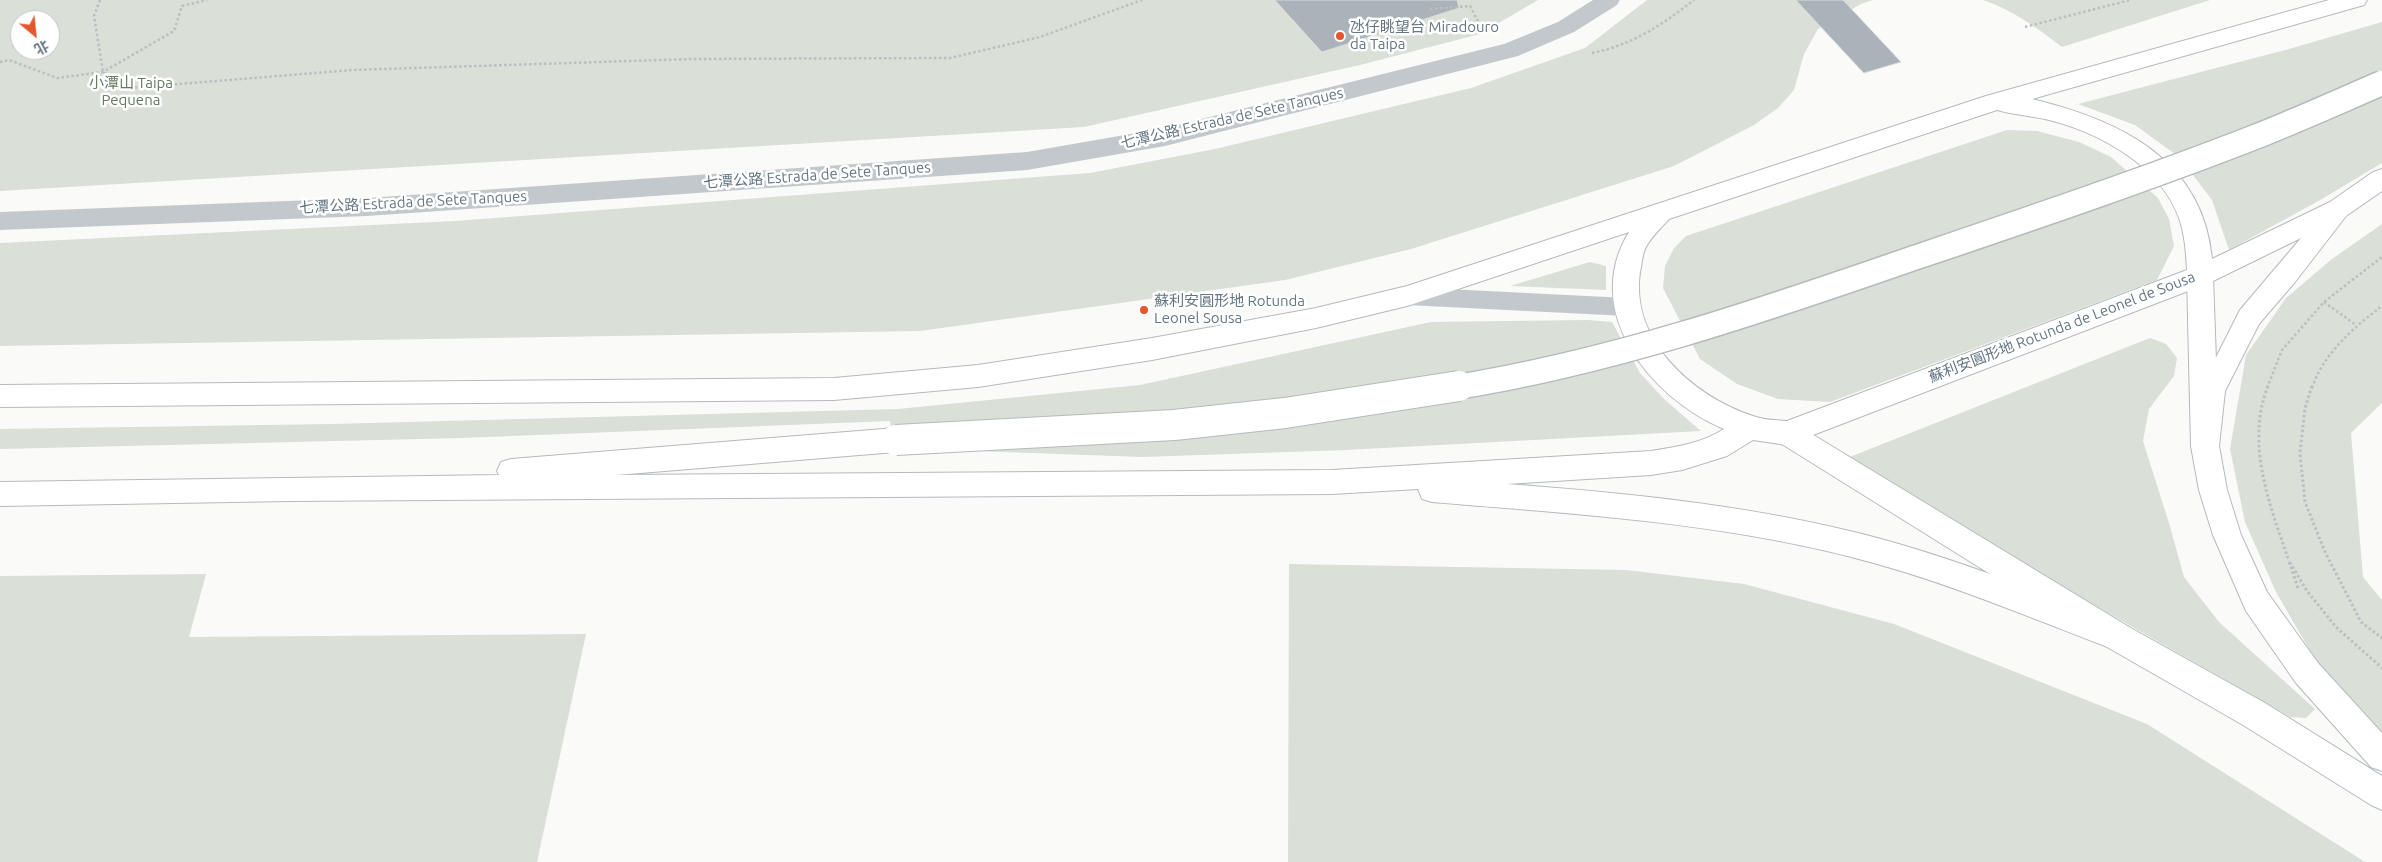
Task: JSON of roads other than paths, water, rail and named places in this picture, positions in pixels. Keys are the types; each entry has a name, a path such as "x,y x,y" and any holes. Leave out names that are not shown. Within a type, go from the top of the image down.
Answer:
{"main road":[{"path":"1994,102 2356,0"},
{"path":"290,489 896,440 1174,425 1285,414 1468,385 1562,365 1673,338 1769,308 1992,232 2255,137 2382,83"},
{"name":"蘇利安圓形地 Rotunda de Leonel de Sousa","path":"1994,102 2041,109 2072,118 2124,141 2148,158 2174,185 2188,209 2198,239 2200,276 1787,433 1750,427 1709,410 1669,380 1637,340 1627,307 1626,277 1630,255 1642,232 1662,210 1994,102"},
{"path":"2382,178 2339,209 2200,276 2206,446 2213,490 2227,535 2256,601 2307,673 2382,756"},
{"path":"2206,446 2212,391 2249,317 2286,275 2339,209"},
{"path":"0,396 834,389 978,376 1152,349 1316,318 1406,296 1662,210"},
{"path":"0,494 290,489 1332,482 1651,463 1682,458 1717,448 1750,427"},
{"path":"1787,433 2118,637 2254,714 2382,794"},
{"path":"1332,482 1642,507 1755,523 1855,545 1941,572 2118,637"}],"street":[{"name":"七潭公路 Estrada de Sete Tanques","path":"0,221 367,207 1027,160 1165,136 1510,50 1566,27 1609,0"}],"lane":[{"path":"1406,296 1627,307"}],"place":[{"name":"氹仔眺望台 Miradouro da Taipa","path":"1340,36"},
{"name":"蘇利安圓形地 Rotunda Leonel Sousa","path":"1144,310"}],"park label":[{"name":"小潭山 Taipa Pequena","path":"131,92"}]}
